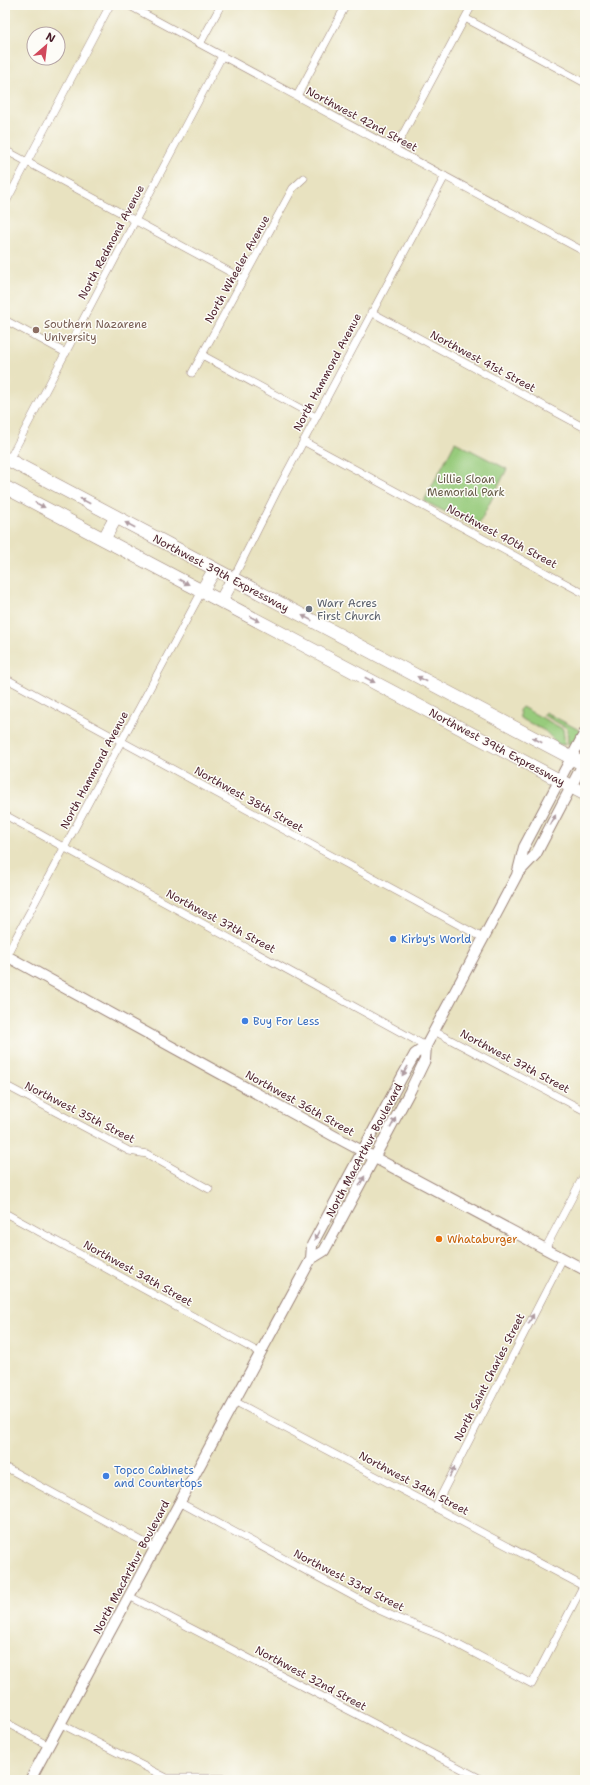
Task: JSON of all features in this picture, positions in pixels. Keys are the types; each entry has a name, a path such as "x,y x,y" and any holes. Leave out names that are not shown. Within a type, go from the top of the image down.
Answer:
{"highway":[{"name":"Northwest 39th Expressway","path":"6,461 215,569 571,758 584,763"},
{"name":"Northwest 39th Expressway","path":"5,487 585,794"},
{"path":"104,539 116,517"},
{"path":"202,591 215,569"},
{"path":"221,601 233,579"}],"main road":[{"name":"North MacArthur Boulevard","path":"517,875 524,847 585,732"},
{"name":"North MacArthur Boulevard","path":"311,1259 324,1250 375,1158 425,1060 426,1046 483,938 517,875 536,854 584,763"},
{"name":"Northwest 36th Street","path":"6,957 362,1151 585,1270"},
{"name":"North MacArthur Boulevard","path":"30,1780 311,1259 312,1245 362,1151 415,1054 426,1046"}],"street":[{"path":"5,204 110,5"},
{"name":"Northwest 42nd Street","path":"128,5 585,252"},
{"path":"200,44 221,5"},
{"path":"297,96 346,5"},
{"path":"395,149 472,5"},
{"path":"465,18 585,83"},
{"name":"North Redmond Avenue","path":"6,461 66,353 222,56"},
{"path":"5,150 243,279"},
{"name":"North Hammond Avenue","path":"233,579 303,441 444,176"},
{"name":"North Wheeler Avenue","path":"192,373 293,188 304,178"},
{"name":"Northwest 41st Street","path":"371,312 585,428"},
{"path":"5,320 66,353"},
{"path":"202,355 316,417"},
{"name":"Northwest 40th Street","path":"303,441 585,594"},
{"name":"North Hammond Avenue","path":"6,957 202,591"},
{"name":"Northwest 38th Street","path":"5,678 483,938"},
{"name":"Northwest 37th Street","path":"5,815 426,1046"},
{"name":"Northwest 37th Street","path":"434,1031 585,1111"},
{"name":"Northwest 35th Street","path":"5,1085 129,1151 147,1154 209,1189"},
{"path":"545,1249 585,1173"},
{"name":"Northwest 34th Street","path":"5,1213 260,1353"},
{"name":"North Saint Charles Street","path":"435,1507 563,1258"},
{"name":"Northwest 34th Street","path":"234,1401 583,1586"},
{"path":"5,1467 155,1548"},
{"name":"Northwest 33rd Street","path":"180,1502 377,1609 440,1635 532,1684 583,1586"},
{"name":"Northwest 32nd Street","path":"129,1596 482,1780"},
{"path":"5,1722 49,1746"},
{"path":"61,1724 167,1778 236,1778 239,1780"}],"green space":[{"name":"Lillie Sloan Memorial Park","path":"455,442 507,469 477,528 424,501"},
{"path":"522,707 563,729 565,745 558,744 545,731 520,718 519,710"},
{"path":"545,712 581,731 575,742 568,745 567,728 543,715"}],"place":[{"name":"Southern Nazarene University","path":"36,330"},
{"name":"Warr Acres First Church","path":"309,609"},
{"name":"Kirby's World","path":"393,939"},
{"name":"Buy For Less","path":"245,1021"},
{"name":"Whataburger","path":"439,1239"},
{"name":"Topco Cabinets and Countertops","path":"106,1476"}]}
